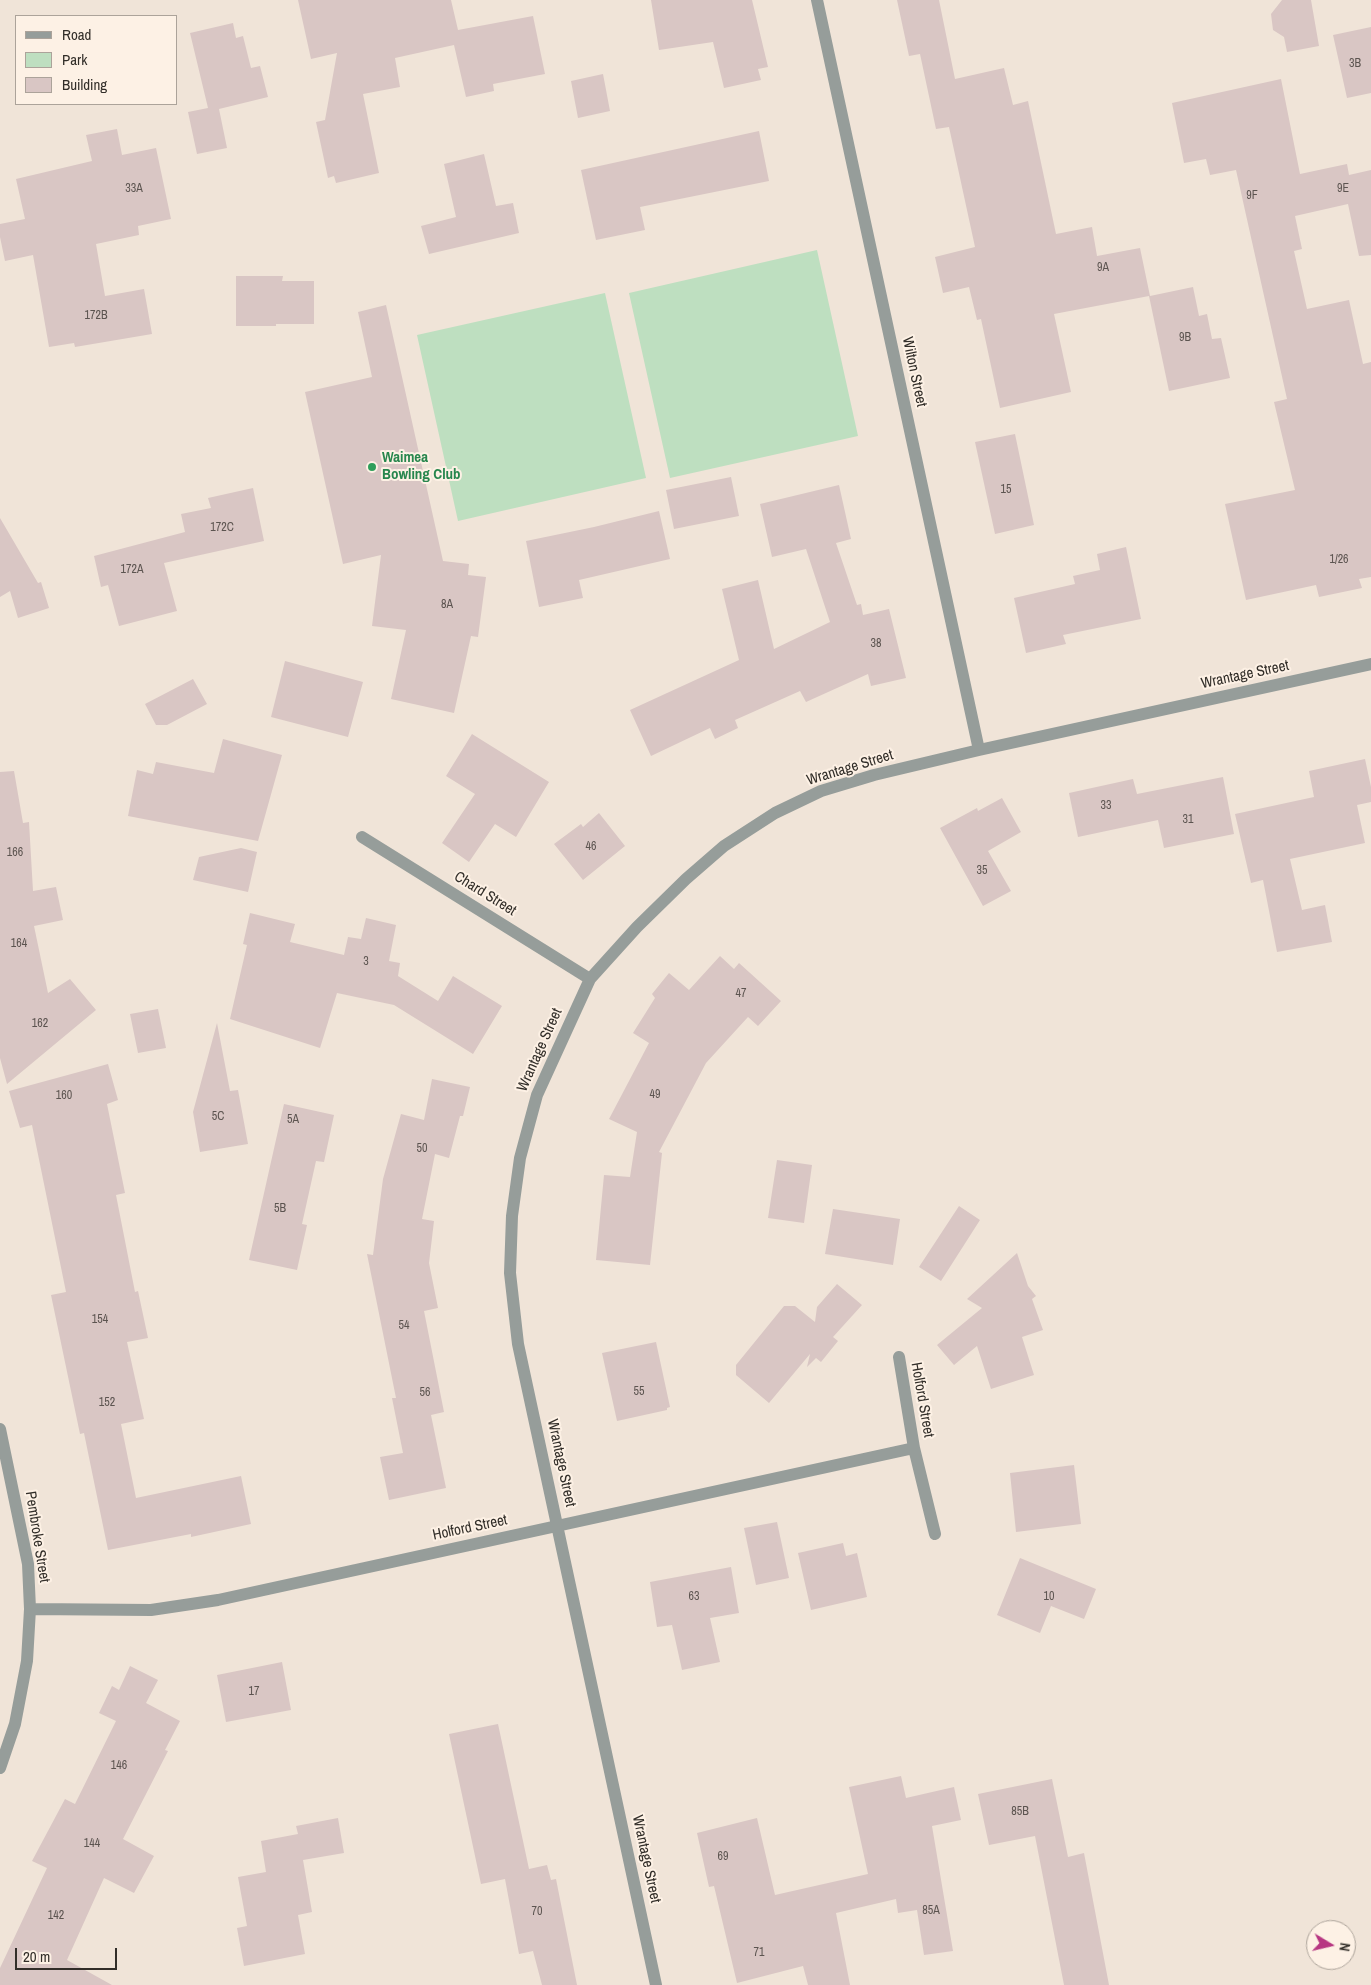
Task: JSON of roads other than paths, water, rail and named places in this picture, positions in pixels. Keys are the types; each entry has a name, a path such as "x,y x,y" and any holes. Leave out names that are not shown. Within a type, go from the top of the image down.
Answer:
{"street":[{"name":"Wilton Street","path":"817,0 979,750"},
{"name":"Wrantage Street","path":"656,1985 518,1344 510,1273 512,1216 520,1158 537,1095 590,979 637,927 686,879 724,846 775,813 821,791 874,775 979,750 1371,664"},
{"name":"Chard Street","path":"362,837 590,979"},
{"name":"Holford Street","path":"899,1357 914,1448 936,1534"},
{"name":"Pembroke Street","path":"0,1429 28,1564 30,1609 27,1661 14,1724 0,1768"},
{"name":"Holford Street","path":"30,1609 151,1610 218,1600 914,1448"}],"place":[{"name":"Waimea Bowling Club","path":"372,467"}]}
